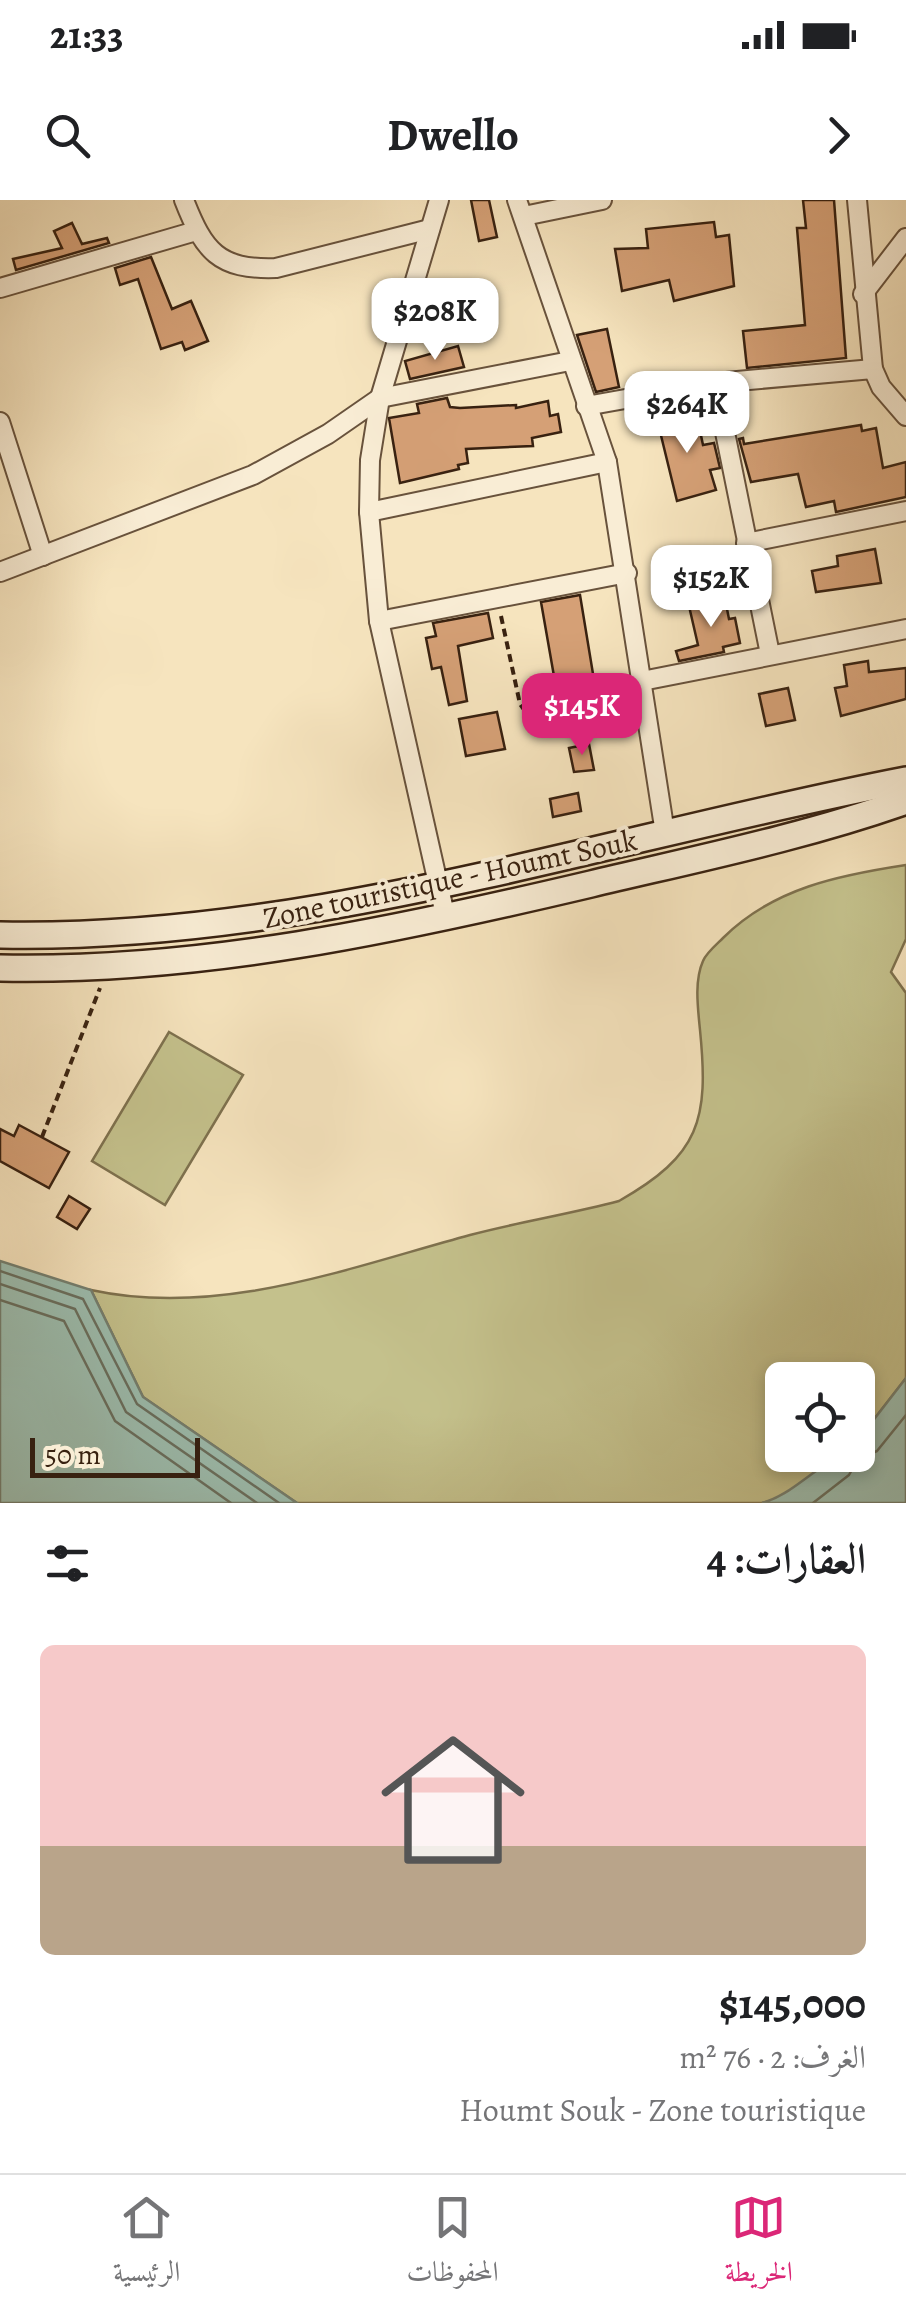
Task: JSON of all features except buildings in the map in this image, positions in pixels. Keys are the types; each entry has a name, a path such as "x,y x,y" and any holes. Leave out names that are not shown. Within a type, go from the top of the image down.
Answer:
{"main road":[{"path":"0,936 104,933 242,921 439,885 906,780"},
{"name":"Zone touristique - Houmt Souk","path":"0,968 109,966 252,954 446,919 705,858 906,801"}],"street":[{"path":"184,200 196,231 216,258 252,269 276,268 430,229"},
{"path":"439,200 380,398 370,460 369,512 380,621 446,919"},
{"path":"602,200 521,208 606,462 665,832"},
{"path":"857,200 872,369 906,416"},
{"path":"0,288 196,231"},
{"path":"863,294 906,238"},
{"path":"0,572 253,475 328,434 380,398 570,361"},
{"path":"586,406 715,383 872,369"},
{"path":"715,383 770,654"},
{"path":"0,422 43,556"},
{"path":"369,512 606,462"},
{"path":"746,543 906,511"},
{"path":"380,621 626,572"},
{"path":"644,691 770,654 906,629"}],"path":[{"path":"497,597 520,704 530,718 644,691"},
{"path":"42,1137 109,966"}],"shaded area":[{"path":"906,865 906,939 891,972 906,993 906,1378 875,1418 875,1362 765,1362 765,1472 817,1472 784,1497 762,1503 297,1503 143,1397 91,1290 187,1298 283,1285 470,1235 619,1201 646,1184 683,1150 700,1112 703,1088 698,986 704,958 763,907 809,886"},
{"path":"169,1032 243,1075 165,1205 92,1161"}],"water":[{"path":"0,1261 91,1290 143,1397 297,1503 0,1503"},
{"path":"906,1378 906,1503 762,1503 815,1472 875,1472 875,1418"}]}
